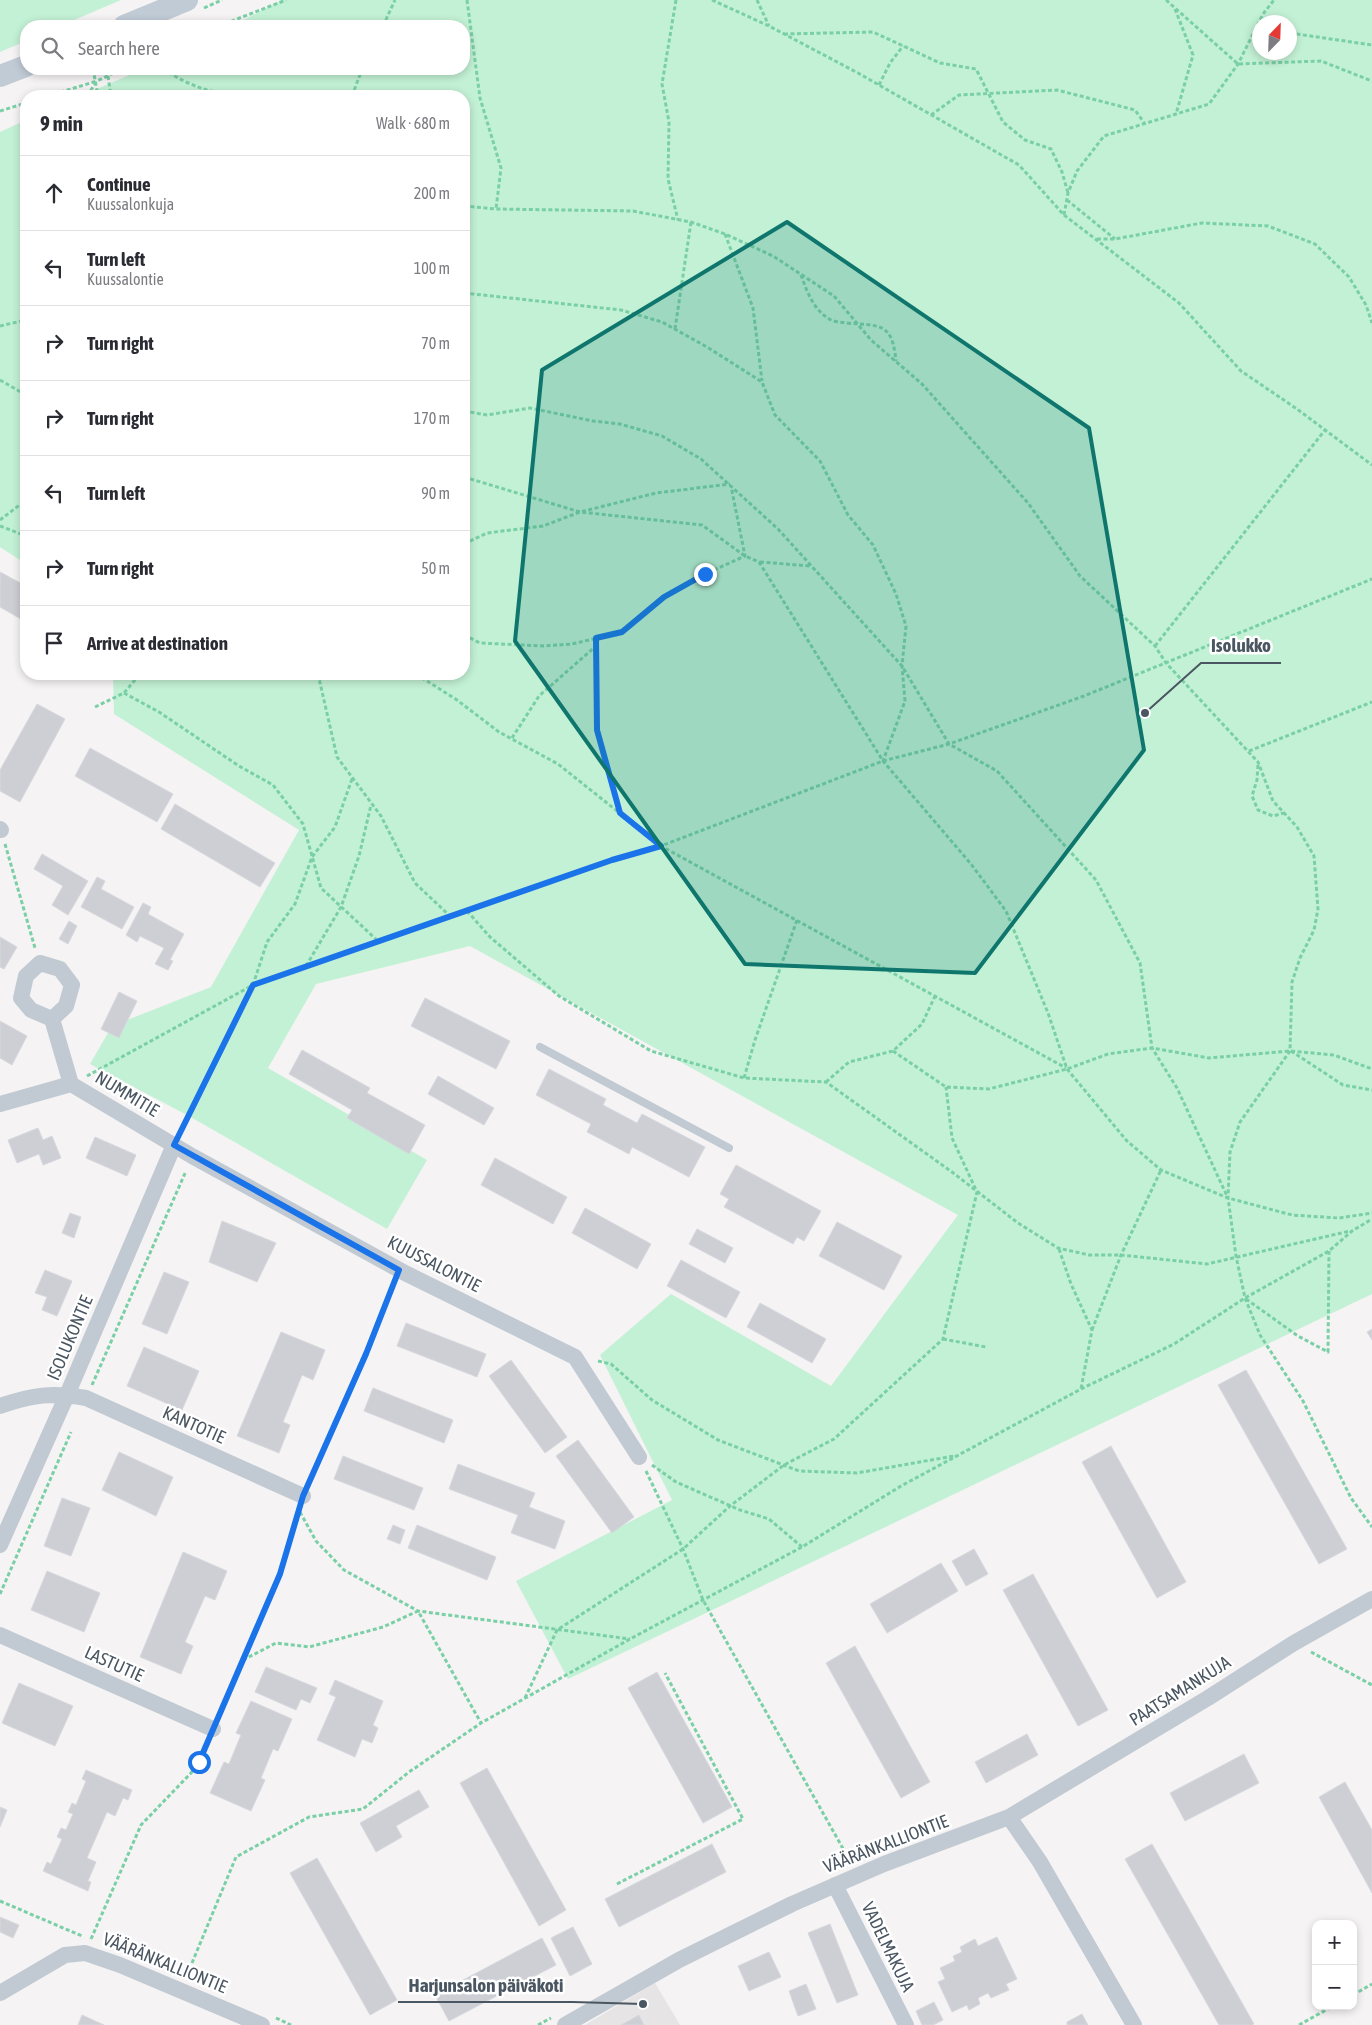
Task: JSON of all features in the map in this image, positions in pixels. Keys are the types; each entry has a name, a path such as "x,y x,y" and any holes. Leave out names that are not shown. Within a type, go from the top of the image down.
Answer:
{"main road":[{"path":"138,20 186,0"},
{"path":"0,76 20,68"}],"street":[{"path":"52,1019 66,1006 72,985 60,968 40,963 26,976 22,998 31,1010 52,1019 72,1084"},
{"name":"NUMMITIE","path":"0,1104 72,1084 174,1145"},
{"name":"KUUSSALONTIE","path":"174,1145 399,1270 575,1357"},
{"name":"ISOLUKONTIE","path":"0,1545 67,1395 174,1145"},
{"path":"575,1357 639,1457"},
{"name":"KANTOTIE","path":"0,1406 29,1396 67,1395 86,1398 301,1504"},
{"name":"PAATSAMANKUJA","path":"1009,1817 1216,1693 1294,1643 1372,1599"},
{"name":"LASTUTIE","path":"0,1635 213,1729"},
{"path":"1009,1817 1040,1862 1134,2025"},
{"name":"VÄÄRÄNKALLIONTIE","path":"565,2025 679,1960 835,1885 884,1864 1009,1817"},
{"name":"VADELMAKUJA","path":"835,1885 906,2025"},
{"name":"VÄÄRÄNKALLIONTIE","path":"0,1993 65,1955 85,1953 120,1965 262,2025"}],"lane":[{"path":"540,1047 728,1148"}],"path":[{"path":"209,6 211,0"},
{"path":"234,20 286,0"},
{"path":"386,20 395,0"},
{"path":"467,0 470,20"},
{"path":"676,0 662,84 668,122 668,179 678,220"},
{"path":"712,0 769,26 879,85 1019,165 1064,215 1179,303 1241,371 1297,408 1372,465"},
{"path":"757,0 769,26"},
{"path":"1166,0 1238,64 1321,61 1372,81"},
{"path":"1265,15 1274,0"},
{"path":"1175,8 1193,55 1176,115"},
{"path":"470,23 480,98 501,168 496,209"},
{"path":"783,34 873,32 940,63 976,69 990,93 1003,122 1025,140 1051,150 1062,172 1068,193"},
{"path":"1297,34 1372,45"},
{"path":"1064,215 1068,193 1077,172 1104,136 1209,104 1238,64 1252,39"},
{"path":"879,85 890,63 904,46"},
{"path":"96,75 98,90"},
{"path":"173,75 190,85 204,90"},
{"path":"354,90 360,75"},
{"path":"68,90 108,76 110,90"},
{"path":"90,90 97,81"},
{"path":"931,115 959,94 1057,90 1135,110 1145,124"},
{"path":"0,111 20,105"},
{"path":"1067,200 1115,239"},
{"path":"470,207 560,211 610,209 691,222 726,234 773,256 834,296 871,340 922,384 1028,503 1080,576 1155,646 1166,662 1258,762 1273,801 1296,827 1314,856 1318,909 1314,930 1300,958 1292,982 1290,1051 1240,1122 1230,1152 1228,1198 1236,1256 1246,1298 1260,1335 1303,1401 1351,1498 1372,1527"},
{"path":"675,329 691,222"},
{"path":"1097,239 1115,239 1202,223 1268,226 1315,244 1349,277 1366,305 1372,323"},
{"path":"726,234 753,308 762,382 775,415 820,461 848,515 873,545 896,594 906,626 902,666 906,701 883,761"},
{"path":"801,274 809,296 818,310 832,321 874,325 886,330 894,340 897,362"},
{"path":"470,294 621,310 662,322 708,347 762,382"},
{"path":"0,326 20,321"},
{"path":"0,380 20,391"},
{"path":"470,413 487,415 530,408 593,421 620,424 662,436 701,459 778,529 902,666 950,744 997,771 1096,880 1140,964 1152,1048 1176,1088 1228,1198"},
{"path":"1155,646 1325,430"},
{"path":"470,479 580,512 702,525 745,556 759,562 810,566"},
{"path":"470,541 487,533 543,526 580,512 656,493 730,484"},
{"path":"730,484 745,556"},
{"path":"0,520 20,505"},
{"path":"0,526 20,534"},
{"path":"470,638 480,643 544,646 572,644 622,632 664,597 705,574 745,556"},
{"path":"759,562 873,742 883,761 972,864 1006,912 1048,1012 1066,1069"},
{"path":"72,1084 253,985 612,860 661,846 883,761 950,744 1084,696 1372,579"},
{"path":"596,638 597,730 620,813"},
{"path":"512,738 539,696 596,646"},
{"path":"96,707 124,693 135,680"},
{"path":"319,680 337,757 381,816 414,883 451,917"},
{"path":"425,680 512,738 558,764 661,846 1066,1069 1127,1141 1161,1170 1228,1198 1292,1215 1339,1218 1372,1213"},
{"path":"124,693 159,712 239,766 273,785 303,824 321,888 379,942"},
{"path":"1249,751 1372,702"},
{"path":"1258,762 1257,780 1252,796 1258,810 1272,816 1284,814"},
{"path":"174,1145 253,985 267,942 295,904 312,857 335,827 352,779"},
{"path":"305,967 342,907 359,856 371,804"},
{"path":"1,830 40,963"},
{"path":"467,911 490,937 567,1001 651,1051 744,1078 826,1082 952,1172 1018,1223 1058,1248 1089,1255 1121,1254 1207,1264 1352,1231"},
{"path":"744,1078 755,1040 797,920"},
{"path":"826,1082 849,1062 893,1051 922,1024 935,996"},
{"path":"893,1051 946,1087 989,1089 1066,1069 1108,1054 1152,1048 1209,1058 1290,1051 1334,1055 1372,1069"},
{"path":"1290,1051 1343,1086 1372,1090"},
{"path":"525,1699 557,1630 683,1549 730,1506 784,1465 834,1439 942,1339 977,1192 952,1138 946,1087"},
{"path":"0,1594 192,1156"},
{"path":"1081,1390 1092,1330 1121,1254 1161,1170"},
{"path":"185,1980 236,1857 309,1817 363,1809 409,1772 481,1723 630,1639 802,1547 901,1486 1081,1390 1174,1344 1246,1298 1329,1251 1352,1231 1372,1219"},
{"path":"1058,1248 1071,1284 1092,1330"},
{"path":"1246,1298 1298,1336 1328,1352 1329,1251"},
{"path":"91,1940 141,1825 199,1762 280,1574 301,1504 366,1354 399,1270"},
{"path":"942,1339 986,1347"},
{"path":"575,1357 611,1364 652,1400 718,1440 799,1471 857,1473 957,1456"},
{"path":"639,1457 676,1482 730,1506 769,1519 802,1547"},
{"path":"639,1457 683,1549 703,1600 852,1864"},
{"path":"301,1504 316,1541 344,1570 418,1611 630,1639"},
{"path":"243,1660 276,1643 309,1647 382,1627 418,1611"},
{"path":"418,1611 481,1723"},
{"path":"1294,1643 1372,1685"},
{"path":"617,1884 743,1819 665,1673"},
{"path":"0,1901 84,1937"},
{"path":"1357,1993 1372,1984"},
{"path":"1299,2025 1325,2010"}],"highlighted area":[{"path":"787,222 1089,428 1144,750 975,973 745,964 515,641 542,370"}],"shaded area":[{"path":"655,1983 680,2025 585,2025"}],"green space":[{"path":"0,0 121,0 74,20 20,20 20,44 0,52"},
{"path":"282,0 1372,0 1372,1294 568,1679 516,1581 672,1500 600,1355 671,1294 831,1386 958,1215 470,946 316,984 268,1068 427,1160 387,1229 187,1115 90,1064 112,1026 211,987 299,830 114,714 113,680 470,680 470,90 95,90 129,75 470,75 470,20 244,20"},
{"path":"20,123 20,560 0,547 0,132"}],"building":[{"path":"0,572 20,583 20,619 0,607"},
{"path":"37,704 65,719 20,802 0,791 0,770"},
{"path":"90,748 173,794 157,822 75,776"},
{"path":"175,804 275,863 260,887 161,829"},
{"path":"42,854 88,881 68,915 52,905 63,886 34,869"},
{"path":"97,877 105,881 101,889 134,907 122,929 81,907"},
{"path":"143,903 151,907 148,914 184,934 170,960 173,961 168,970 155,964 164,948 140,936 137,942 126,935"},
{"path":"69,921 77,926 68,944 59,939"},
{"path":"0,937 17,947 4,969 0,967"},
{"path":"119,992 137,1001 119,1038 101,1029"},
{"path":"425,998 510,1041 496,1069 411,1026"},
{"path":"0,1021 27,1036 12,1065 0,1058"},
{"path":"302,1050 370,1088 367,1093 425,1125 409,1154 347,1118 352,1110 289,1074"},
{"path":"549,1069 606,1099 603,1105 637,1123 642,1114 705,1147 689,1177 632,1147 629,1154 587,1132 591,1124 536,1095"},
{"path":"438,1076 494,1108 484,1125 428,1094"},
{"path":"38,1128 43,1140 52,1136 61,1158 43,1165 39,1154 17,1163 8,1140"},
{"path":"95,1137 136,1155 127,1176 86,1158"},
{"path":"495,1158 567,1197 553,1224 481,1185"},
{"path":"736,1165 821,1211 804,1241 797,1237 793,1244 724,1207 729,1199 720,1194"},
{"path":"585,1208 651,1244 637,1269 572,1233"},
{"path":"70,1213 81,1217 74,1238 62,1233"},
{"path":"222,1221 276,1243 257,1282 209,1262"},
{"path":"837,1222 902,1256 884,1290 819,1256"},
{"path":"697,1229 733,1248 725,1263 689,1244"},
{"path":"681,1260 740,1292 726,1318 667,1286"},
{"path":"45,1270 72,1281 57,1316 42,1310 47,1297 35,1293"},
{"path":"164,1272 189,1282 167,1334 142,1324"},
{"path":"760,1303 826,1339 812,1363 747,1327"},
{"path":"406,1323 486,1354 477,1377 397,1346"},
{"path":"1372,1329 1372,1340 1367,1332"},
{"path":"281,1332 325,1350 313,1380 302,1375 283,1422 290,1425 279,1453 237,1436"},
{"path":"144,1347 199,1371 182,1410 127,1386"},
{"path":"511,1360 567,1437 545,1453 489,1376"},
{"path":"1246,1370 1347,1549 1319,1564 1218,1385"},
{"path":"373,1388 453,1420 444,1443 364,1411"},
{"path":"578,1440 634,1517 612,1533 556,1456"},
{"path":"1111,1446 1186,1582 1157,1598 1082,1462"},
{"path":"119,1452 173,1477 156,1516 102,1490"},
{"path":"343,1456 423,1488 414,1510 334,1479"},
{"path":"458,1464 535,1493 529,1507 565,1521 555,1549 511,1533 518,1515 449,1489"},
{"path":"62,1498 90,1508 71,1556 44,1546"},
{"path":"393,1525 405,1530 400,1544 387,1539"},
{"path":"417,1525 496,1557 487,1580 408,1548"},
{"path":"974,1549 988,1574 966,1586 952,1561"},
{"path":"183,1552 227,1571 215,1600 205,1596 185,1642 193,1646 181,1674 140,1657"},
{"path":"941,1563 958,1591 887,1633 870,1604"},
{"path":"47,1571 100,1593 84,1632 31,1610"},
{"path":"1033,1574 1108,1710 1078,1726 1003,1590"},
{"path":"855,1646 930,1782 901,1798 826,1663"},
{"path":"266,1667 317,1688 310,1703 301,1699 296,1710 255,1692"},
{"path":"657,1672 732,1807 703,1823 628,1688"},
{"path":"335,1680 383,1701 373,1725 378,1728 372,1743 362,1739 355,1757 317,1740 336,1697 329,1694"},
{"path":"19,1683 73,1706 55,1746 2,1723"},
{"path":"251,1701 292,1719 278,1751 273,1749 261,1778 265,1780 251,1811 210,1793 224,1762 229,1764 241,1735 236,1733"},
{"path":"1027,1734 1038,1755 986,1783 975,1762"},
{"path":"1244,1754 1259,1783 1185,1821 1170,1793"},
{"path":"487,1768 566,1910 539,1926 460,1783"},
{"path":"86,1770 132,1790 128,1800 123,1798 115,1816 107,1812 87,1858 96,1862 88,1881 91,1882 88,1891 43,1871 47,1862 51,1864 62,1839 57,1837 61,1828 66,1830 73,1814 68,1812 72,1803 76,1805 86,1781 82,1779"},
{"path":"1345,1782 1372,1830 1372,1893 1319,1797"},
{"path":"419,1790 429,1807 396,1826 402,1837 376,1852 360,1823"},
{"path":"0,1807 7,1810 0,1827"},
{"path":"712,1844 726,1872 619,1927 605,1899"},
{"path":"1152,1844 1254,2024 1219,2025 1125,1859"},
{"path":"317,1858 397,2000 370,2015 290,1873"},
{"path":"0,1917 19,1925 13,1938 0,1932"},
{"path":"830,1924 858,1995 837,2003 808,1933"},
{"path":"573,1927 592,1964 570,1976 551,1938"},
{"path":"997,1937 1017,1979 1006,1984 1009,1990 991,1998 988,1993 978,1998 980,2004 969,2010 967,2005 952,2012 938,1982 945,1979 940,1968 955,1961 953,1956 962,1952 960,1947 975,1939 978,1946"},
{"path":"542,1938 556,1965 449,2021 435,1995"},
{"path":"769,1952 781,1977 749,1991 738,1966"},
{"path":"806,1984 816,2009 798,2016 789,1991"},
{"path":"934,2002 943,2020 933,2025 922,2025 916,2011"},
{"path":"1082,2014 1088,2025 1067,2025 1067,2022"},
{"path":"82,2015 104,2025 78,2025"},
{"path":"639,2015 644,2025 621,2025"}],"place":[{"name":"Isolukko","path":"1145,713"},
{"name":"Harjunsalon päiväkoti","path":"643,2004"}],"route":[{"path":"199,1762 280,1574 303,1496 366,1354 399,1270 174,1145 253,985 612,860 661,846 620,813 597,730 596,638 622,632 664,597 705,574"}]}
